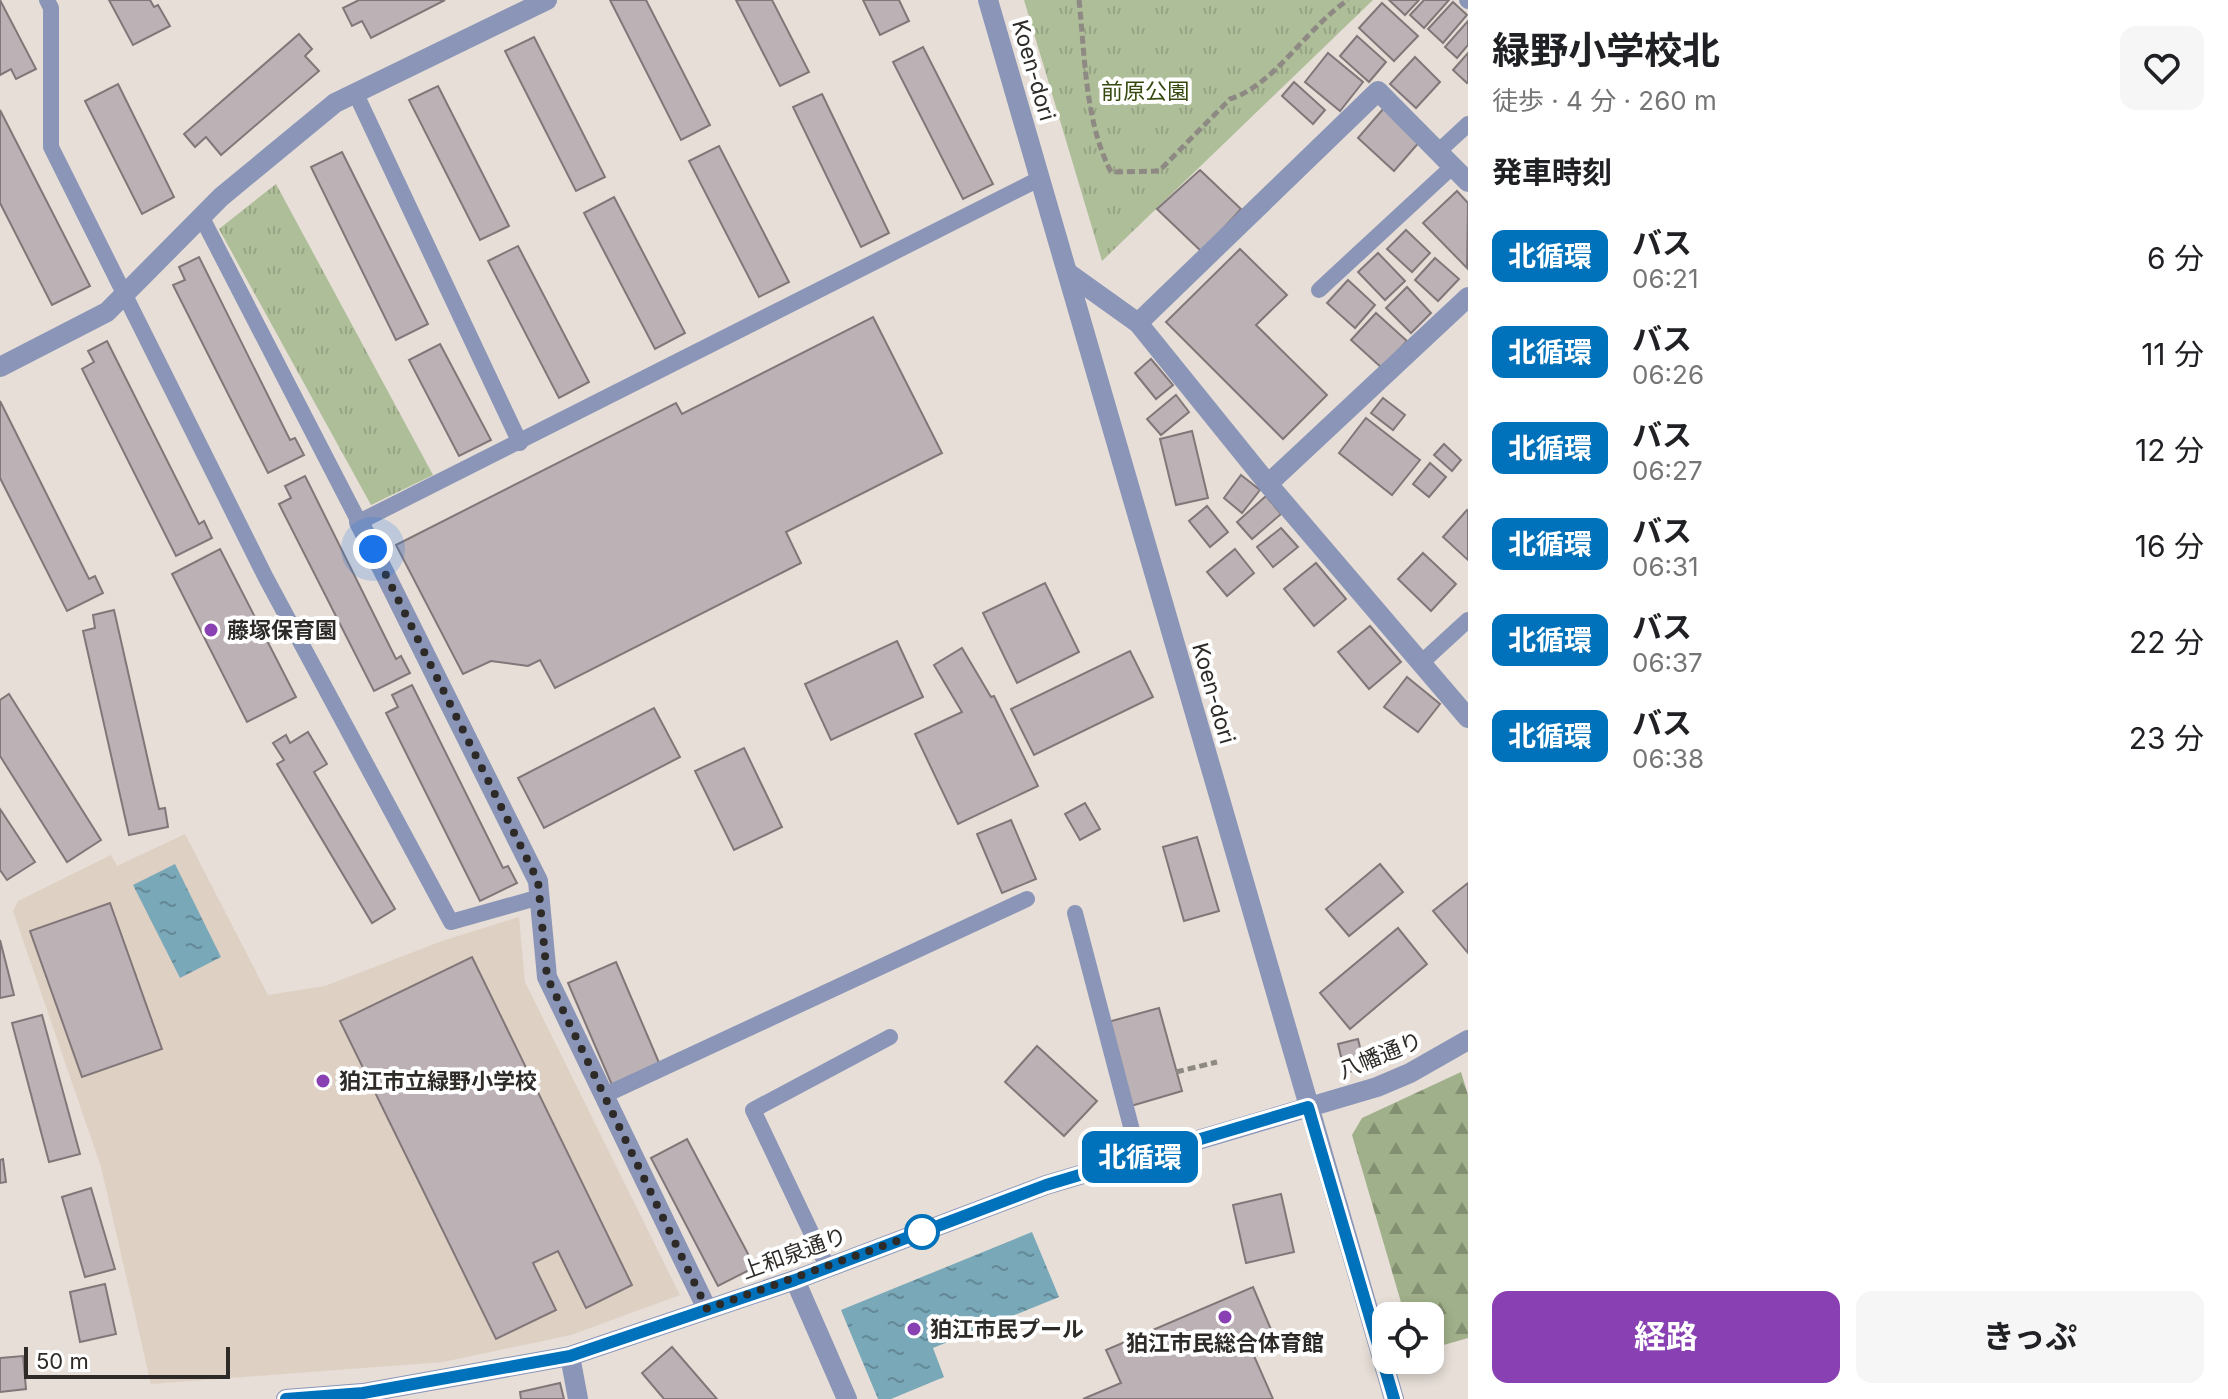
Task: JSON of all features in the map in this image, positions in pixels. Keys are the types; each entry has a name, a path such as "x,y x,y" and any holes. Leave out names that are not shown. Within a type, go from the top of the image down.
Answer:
{"street":[{"path":"0,367 107,312 201,216 335,103 547,0"},
{"name":"Koen-dori","path":"988,0 1394,1399"},
{"path":"1138,323 1378,91 1468,182"},
{"path":"1068,273 1138,323 1268,484 1468,718"},
{"path":"1268,484 1468,297"},
{"path":"359,522 538,881 547,977 707,1309"},
{"name":"八幡通り","path":"1308,1107 1410,1073 1468,1040"},
{"name":"上和泉通り","path":"286,1399 364,1396 570,1356 795,1280 1046,1185 1308,1107"},
{"path":"795,1280 847,1399"},
{"path":"570,1356 578,1399"}],"lane":[{"path":"47,0 51,8 51,147 266,578 451,922 540,897"},
{"path":"355,92 520,443"},
{"path":"1319,290 1446,158 1468,124"},
{"path":"201,216 359,522 1041,178"},
{"path":"1421,663 1468,620"},
{"path":"605,1095 1027,899"},
{"path":"1075,913 1139,1157"},
{"path":"828,1268 753,1110 890,1037"}],"path":[{"path":"1079,0 1093,117 1100,152 1111,172 1159,171 1230,99 1243,95 1288,57 1331,11 1348,0"},
{"path":"1176,1072 1217,1062"}],"shaded area":[{"name":"狛江市立緑野小学校","path":"185,834 268,995 325,986 442,941 519,917 525,982 680,1295 571,1335 443,1362 151,1384 101,1167 13,911 18,901 111,855 117,866"}],"green space":[{"name":"前原公園","path":"1024,0 1373,0 1102,261"},
{"path":"276,184 433,475 371,505 219,229"},
{"path":"1461,1072 1468,1095 1468,1338 1444,1345 1444,1302 1401,1302 1352,1135 1362,1118"}],"water":[{"path":"175,864 221,957 180,978 133,885"},
{"name":"狛江市民プール","path":"1032,1232 1059,1297 933,1348 944,1377 891,1399 878,1399 841,1310"}],"building":[{"path":"0,0 36,69 16,79 11,69 0,75"},
{"path":"109,0 150,0 154,7 158,5 170,26 133,45"},
{"path":"359,0 445,0 371,38 362,21 352,26 343,8"},
{"path":"610,0 646,0 710,125 681,140"},
{"path":"736,0 772,0 809,72 780,86"},
{"path":"863,0 899,0 909,21 880,35"},
{"path":"1389,0 1419,0 1405,15"},
{"path":"1424,0 1449,0 1424,28 1410,15"},
{"path":"1453,2 1467,15 1443,43 1428,29"},
{"path":"1382,3 1418,36 1394,61 1359,28"},
{"path":"1468,21 1468,45 1457,58 1445,47"},
{"path":"299,34 312,49 305,56 319,71 221,155 206,137 195,147 184,134"},
{"path":"1357,36 1386,62 1369,82 1340,56"},
{"path":"534,37 605,177 576,191 505,51"},
{"path":"923,47 993,184 963,199 893,62"},
{"path":"1328,53 1363,82 1340,111 1305,82"},
{"path":"1468,53 1468,82 1467,83 1453,70"},
{"path":"1415,57 1440,82 1416,108 1390,84"},
{"path":"1294,82 1325,110 1313,124 1282,96"},
{"path":"118,84 174,197 142,214 85,101"},
{"path":"438,86 509,226 480,240 409,100"},
{"path":"822,94 889,233 861,247 793,107"},
{"path":"1384,108 1421,140 1394,171 1358,138"},
{"path":"0,110 90,286 52,305 0,203"},
{"path":"719,146 789,282 759,297 689,161"},
{"path":"342,152 428,324 396,340 311,167"},
{"path":"1200,170 1241,209 1202,252 1157,209"},
{"path":"1457,191 1468,203 1467,268 1423,223"},
{"path":"614,197 685,333 655,349 584,213"},
{"path":"1406,230 1430,253 1412,272 1387,249"},
{"path":"518,246 589,382 559,398 488,261"},
{"path":"1240,249 1287,295 1256,325 1327,395 1283,439 1166,322"},
{"path":"1378,253 1405,281 1385,300 1358,272"},
{"path":"199,257 290,440 295,438 304,455 268,473 173,285 185,280 179,267"},
{"path":"1435,258 1459,279 1438,301 1415,280"},
{"path":"1348,280 1375,305 1355,328 1327,303"},
{"path":"1407,287 1431,313 1411,333 1386,308"},
{"path":"1376,313 1407,341 1382,368 1351,340"},
{"path":"873,317 942,453 786,532 801,563 555,688 540,660 528,666 491,661 463,674 396,545 676,403 682,414"},
{"path":"107,341 199,524 204,521 212,538 176,556 82,369 94,362 88,351"},
{"path":"440,344 491,440 459,456 409,360"},
{"path":"1151,359 1173,385 1156,399 1135,373"},
{"path":"1176,395 1189,412 1161,435 1147,419"},
{"path":"1383,398 1405,415 1393,430 1371,413"},
{"path":"0,401 89,579 95,576 103,593 67,611 0,478"},
{"path":"1366,418 1420,460 1392,495 1339,453"},
{"path":"1192,431 1208,498 1176,505 1160,439"},
{"path":"1444,444 1461,460 1452,471 1434,455"},
{"path":"1430,463 1446,477 1429,497 1413,484"},
{"path":"1241,475 1260,490 1242,513 1224,498"},
{"path":"305,476 396,659 401,656 410,673 374,691 279,504 291,498 285,486"},
{"path":"1266,496 1281,514 1252,539 1237,522"},
{"path":"1207,506 1228,532 1210,547 1189,521"},
{"path":"1468,511 1468,560 1443,537"},
{"path":"1281,528 1298,547 1273,567 1257,547"},
{"path":"220,549 296,697 247,722 172,574"},
{"path":"1235,549 1254,573 1227,596 1207,572"},
{"path":"1423,553 1456,584 1431,611 1398,579"},
{"path":"1316,563 1346,599 1314,626 1284,589"},
{"path":"1045,583 1079,652 1017,683 983,613"},
{"path":"114,610 159,809 165,808 168,827 129,835 83,631 95,628 93,615"},
{"path":"1370,626 1401,662 1369,689 1338,652"},
{"path":"897,641 923,697 831,740 805,684"},
{"path":"962,648 991,697 994,696 1038,786 958,824 915,734 962,712 934,665"},
{"path":"1130,651 1153,697 1034,755 1011,709"},
{"path":"1407,677 1440,704 1418,732 1384,707"},
{"path":"412,685 503,868 508,866 517,883 480,901 386,713 398,707 392,695"},
{"path":"9,694 101,840 67,862 0,756 0,700"},
{"path":"654,708 680,757 544,828 518,778"},
{"path":"308,732 327,764 314,772 395,909 372,923 277,764 284,760 273,743 286,735 290,743"},
{"path":"744,748 782,827 734,850 695,771"},
{"path":"1085,803 1100,829 1080,840 1065,814"},
{"path":"0,809 35,862 7,880 0,870"},
{"path":"1011,820 1036,879 1002,893 977,834"},
{"path":"1197,837 1219,911 1184,921 1163,847"},
{"path":"1380,864 1403,892 1349,936 1326,909"},
{"path":"1468,883 1468,953 1433,911"},
{"path":"110,903 162,1049 82,1077 30,931"},
{"path":"1398,928 1427,964 1350,1029 1320,993"},
{"path":"0,940 14,995 0,998"},
{"path":"472,957 632,1285 586,1308 558,1251 533,1263 556,1310 496,1339 340,1021"},
{"path":"616,962 660,1065 612,1085 568,983"},
{"path":"1159,1008 1182,1091 1131,1106 1108,1022"},
{"path":"42,1015 80,1154 49,1162 12,1023"},
{"path":"1358,1039 1365,1068 1345,1073 1338,1044"},
{"path":"1037,1046 1097,1101 1064,1136 1005,1082"},
{"path":"687,1139 755,1267 718,1286 651,1158"},
{"path":"3,1159 6,1182 0,1183 0,1160"},
{"path":"91,1188 115,1269 85,1277 62,1197"},
{"path":"1281,1194 1294,1252 1246,1263 1233,1205"},
{"path":"105,1284 116,1334 80,1342 70,1292"},
{"name":"狛江市民総合体育館","path":"1253,1287 1278,1346 1254,1356 1273,1399 1083,1399 1121,1383 1106,1350"},
{"path":"672,1347 717,1399 664,1399 642,1373"},
{"path":"23,1356 26,1389 0,1392 0,1358"},
{"path":"560,1383 564,1399 521,1399 520,1392"}],"bus line":[{"name":"北循環","path":"286,1399 363,1393 570,1356 795,1280 1046,1185 1308,1107 1394,1399"}],"place":[{"name":"藤塚保育園","path":"211,630"},
{"name":"狛江市立緑野小学校","path":"323,1081"},
{"name":"狛江市民総合体育館","path":"1225,1317"},
{"name":"狛江市民プール","path":"914,1329"}],"route":[{"path":"373,549 538,881 547,977 707,1309 922,1232"}]}
